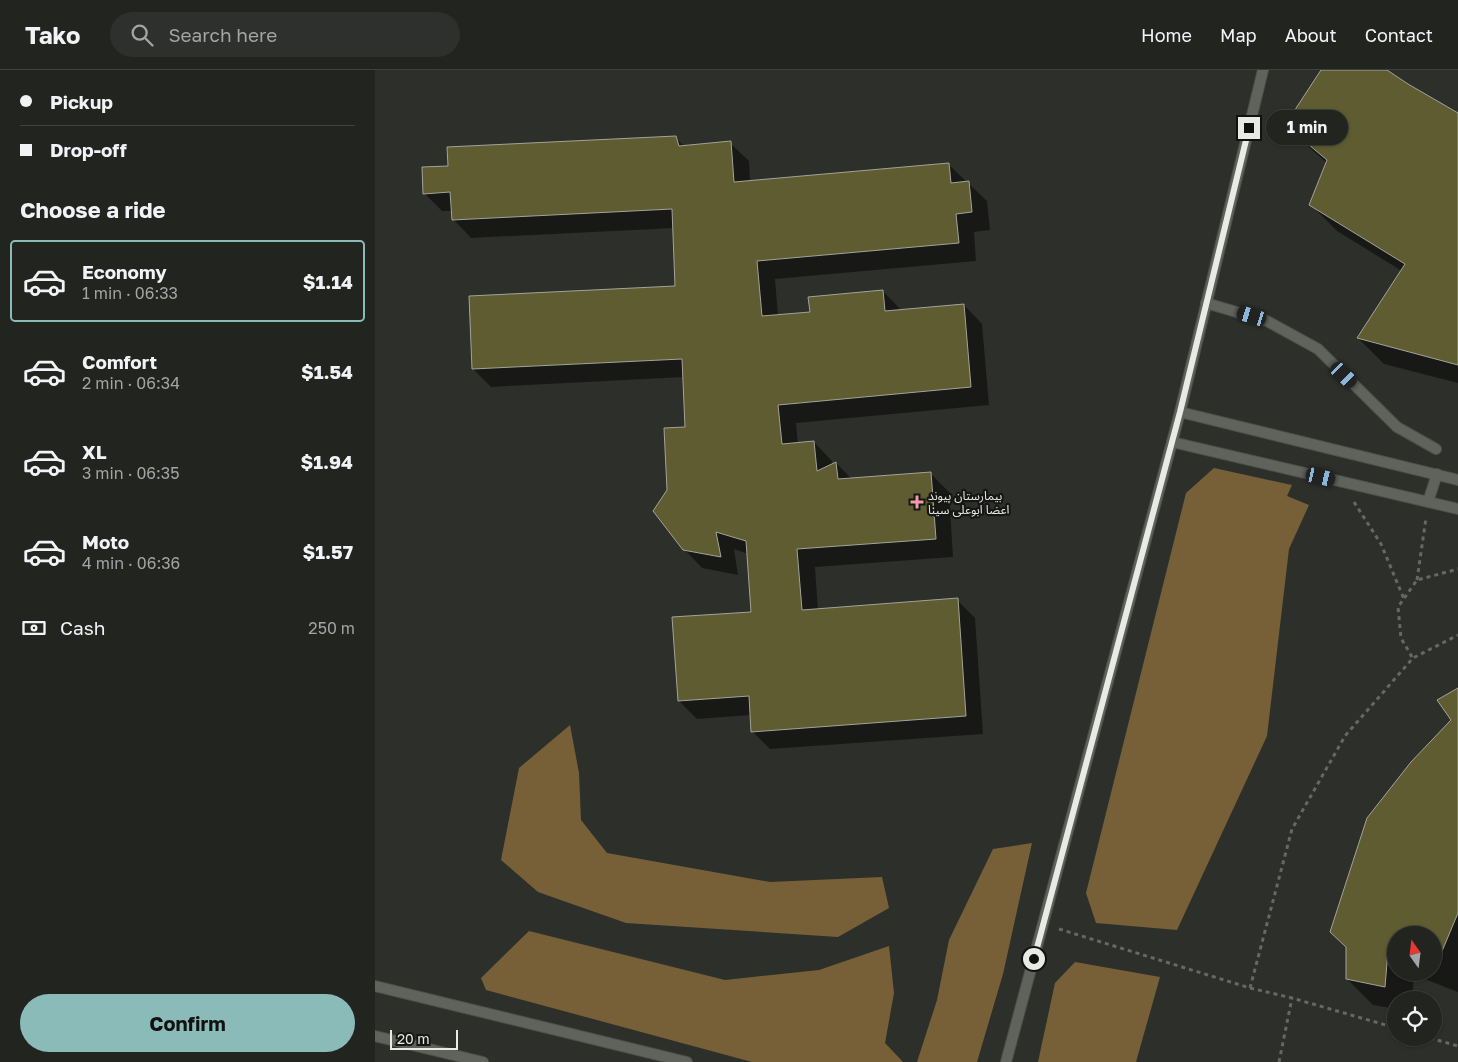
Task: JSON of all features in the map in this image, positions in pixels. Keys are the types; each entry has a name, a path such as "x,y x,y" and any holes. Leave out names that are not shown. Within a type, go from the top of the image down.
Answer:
{"lane":[{"path":"1006,1062 1180,412 1263,70"},
{"path":"1206,303 1267,321 1318,349 1397,428 1436,449"},
{"path":"1180,412 1458,480"},
{"path":"1172,442 1458,510"},
{"path":"1428,502 1437,474"},
{"path":"375,986 687,1062"},
{"path":"375,1036 483,1062"}],"path":[{"path":"1340,481 1381,544 1404,599"},
{"path":"1413,658 1401,638 1398,607 1417,580 1428,502"},
{"path":"1417,580 1458,569"},
{"path":"1250,988 1292,829 1345,736 1413,658 1458,636"},
{"path":"1043,925 1250,988 1387,1025"},
{"path":"1279,1062 1292,998"},
{"path":"1442,1042 1458,1046"}],"shaded area":[{"path":"1214,468 1292,485 1287,496 1309,505 1289,549 1267,736 1177,930 1096,923 1086,893 1186,493"},
{"path":"570,725 579,773 581,820 607,853 770,882 882,877 889,908 838,937 626,923 538,892 501,860 519,768"},
{"path":"1032,843 1003,974 977,1062 917,1062 937,1000 949,940 993,849"},
{"path":"529,931 725,980 819,970 889,946 894,993 885,1043 903,1062 752,1062 486,990 481,978"},
{"path":"1075,962 1160,977 1136,1062 1038,1062 1055,983"}],"building":[{"path":"1321,70 1387,70 1458,113 1458,365 1357,338 1405,264 1309,205 1327,160 1285,125"},
{"path":"676,136 679,146 731,141 734,182 949,163 951,183 969,181 972,212 956,214 959,243 757,261 762,316 810,312 808,297 883,290 885,311 964,304 971,387 778,405 782,444 814,441 817,471 836,462 838,479 931,472 936,539 797,549 802,610 958,598 966,716 751,732 749,696 678,701 672,617 751,612 746,541 716,532 721,557 683,550 653,511 667,490 664,428 685,427 682,359 472,369 469,296 675,286 672,209 452,220 450,192 423,194 422,167 448,166 447,147"},
{"path":"1458,688 1458,913 1443,949 1443,926 1387,926 1385,987 1346,979 1346,947 1330,932 1367,818 1411,762 1451,720 1437,700"}],"place":[{"name":"بیمارستان پیوند اعضا ابوعلی سینا","path":"917,502"}],"route":[{"path":"1034,959 1180,412 1249,128"}]}
